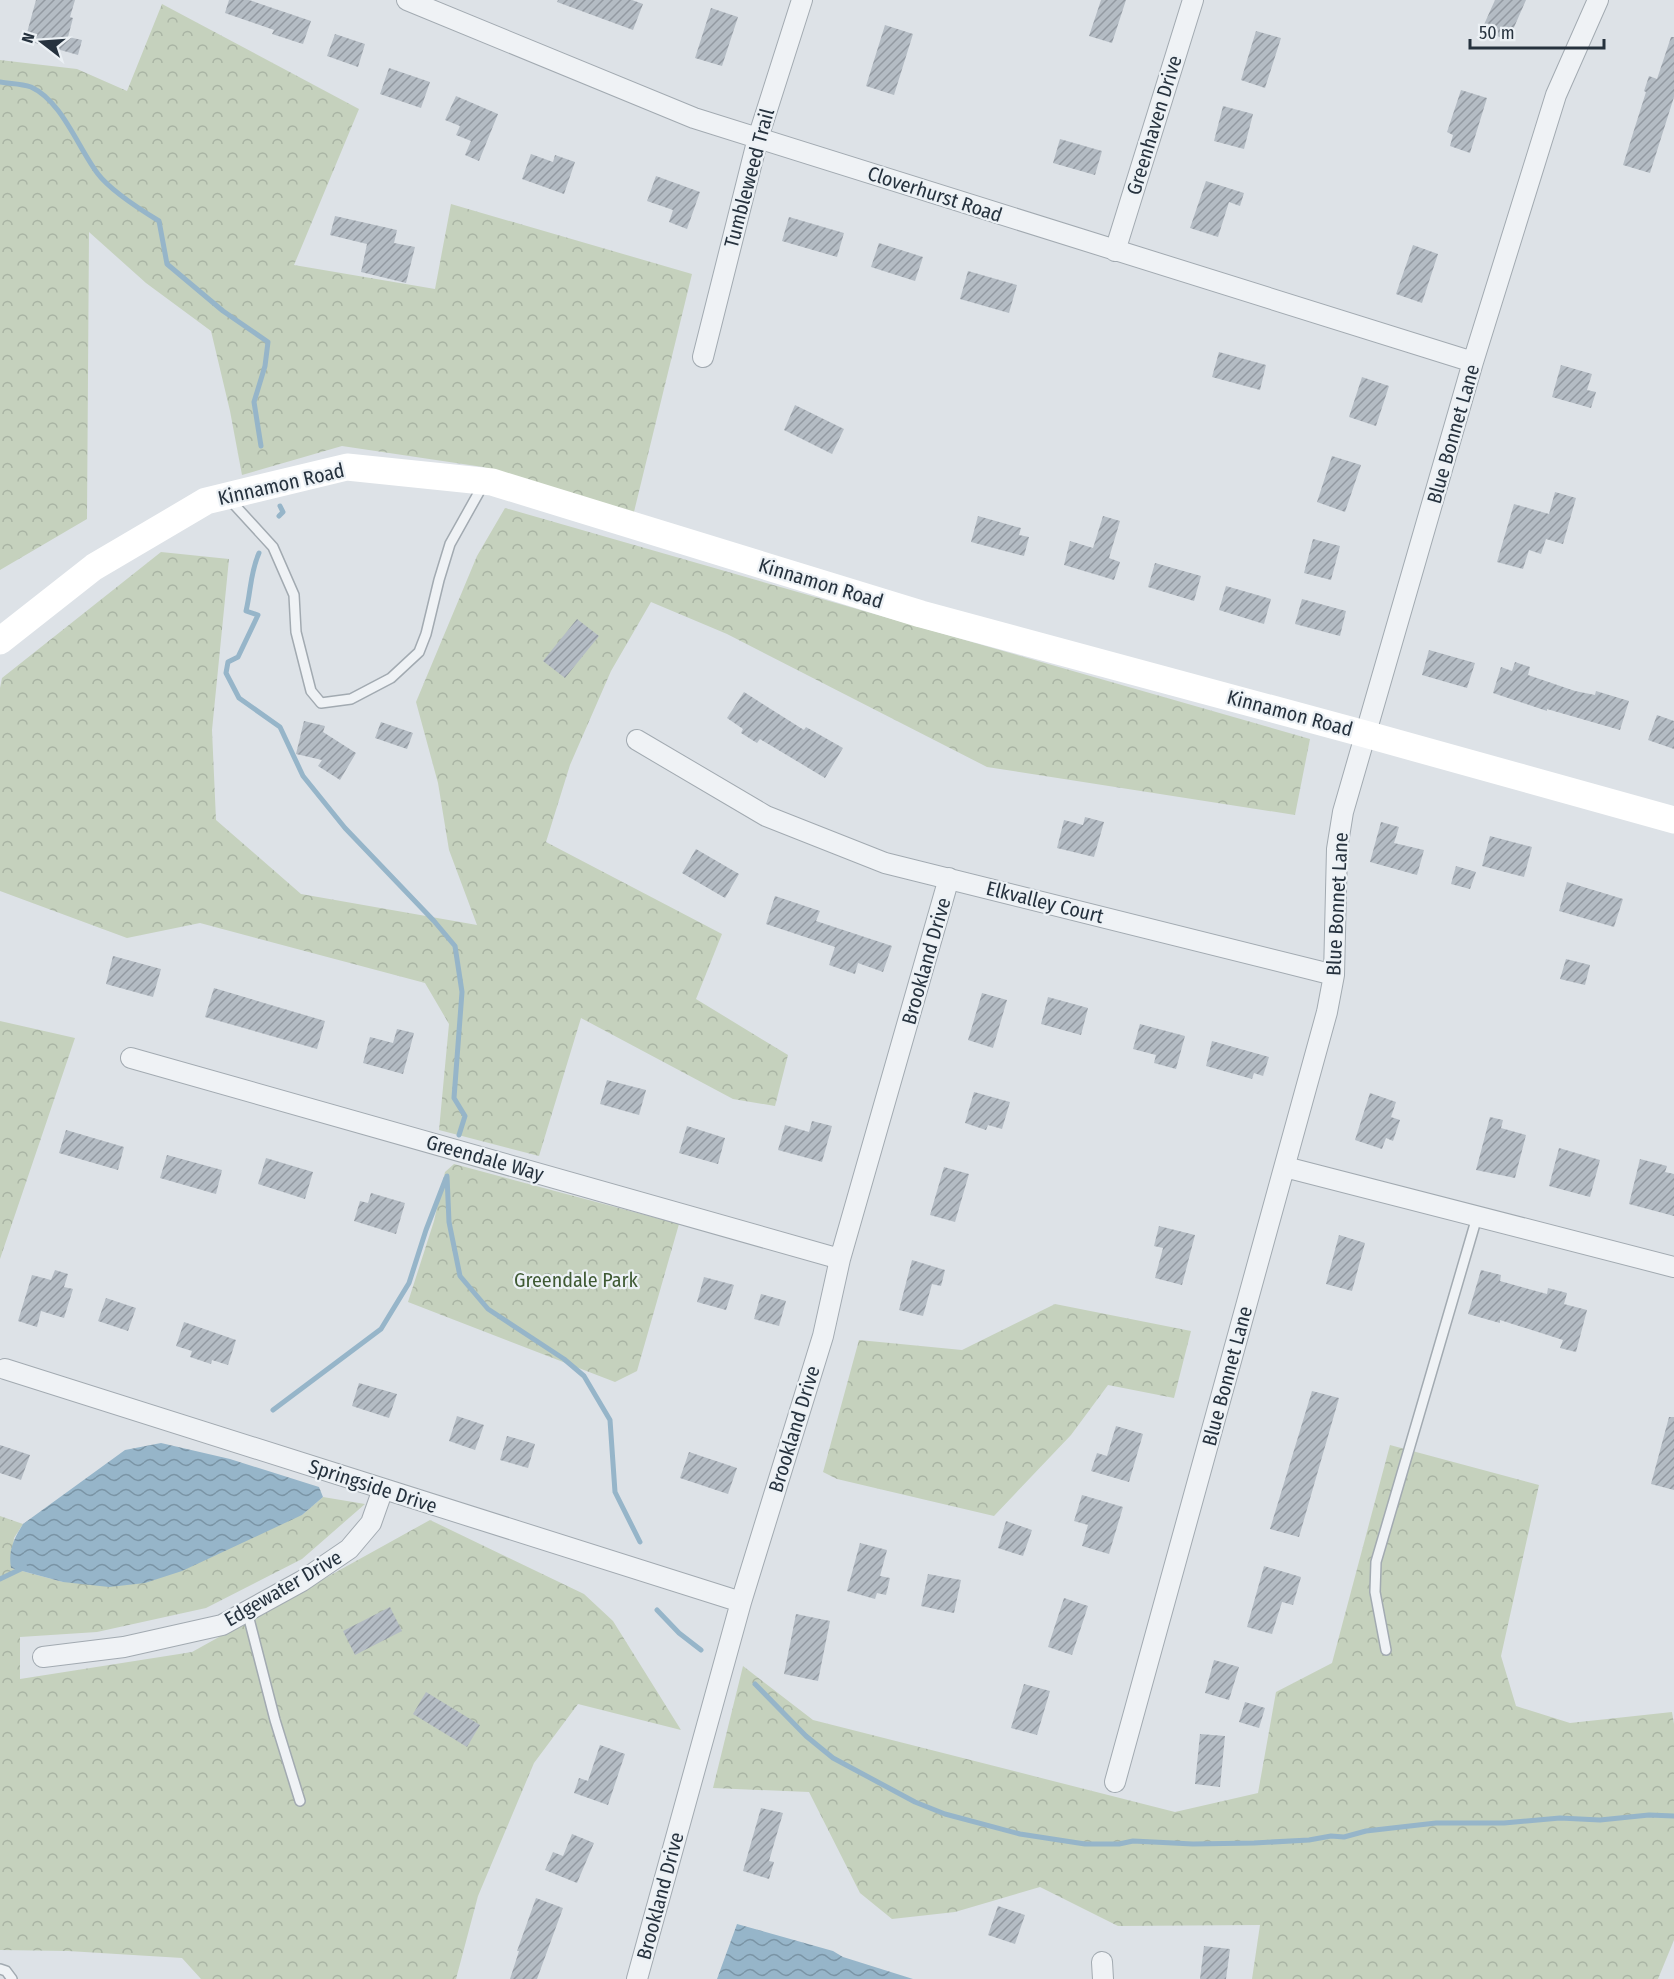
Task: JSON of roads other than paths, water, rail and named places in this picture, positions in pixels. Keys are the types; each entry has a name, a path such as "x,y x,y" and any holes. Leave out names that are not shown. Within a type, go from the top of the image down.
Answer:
{"main road":[{"name":"Kinnamon Road","path":"0,640 94,567 206,501 347,467 485,481 921,614 1674,820"}],"street":[{"name":"Cloverhurst Road","path":"406,0 694,118 1473,362"},
{"name":"Tumbleweed Trail","path":"703,357 758,138 802,0"},
{"name":"Greenhaven Drive","path":"1115,251 1193,0"},
{"name":"Blue Bonnet Lane","path":"1115,1782 1317,1052 1334,975 1337,849 1343,812 1473,362 1556,96 1598,0"},
{"name":"Elkvalley Court","path":"637,740 766,816 885,863 1334,975"},
{"name":"Brookland Drive","path":"637,1979 741,1602 823,1336 840,1259 949,878"},
{"name":"Greendale Way","path":"131,1058 840,1259"},
{"path":"1285,1167 1674,1267"},
{"name":"Springside Drive","path":"5,1369 741,1602"},
{"name":"Edgewater Drive","path":"43,1657 124,1647 222,1625 302,1581 350,1549 370,1523 383,1489"}],"lane":[{"path":"226,496 273,548 294,595 296,632 311,691 321,703 351,699 392,678 419,652 450,544 485,481"},
{"path":"1386,1650 1375,1592 1376,1562 1477,1216"},
{"path":"247,1611 275,1720 300,1801"},
{"path":"0,1969 6,1971 12,1979"}],"water":[{"path":"161,1443 230,1459 319,1487 323,1497 302,1515 182,1571 145,1583 109,1587 63,1582 11,1568 12,1545 23,1524 125,1450"},
{"path":"737,1924 833,1951 843,1957 913,1979 717,1979"}],"waterway":[{"path":"0,82 31,87 52,103 98,174 110,187 159,221 167,264 223,311 268,342 265,366 254,402 261,446"},
{"path":"279,516 283,512 280,506"},
{"path":"259,553 252,575 246,611 258,615 238,657 228,662 226,673 239,698 280,727 303,776 345,828 455,946 462,992 454,1098 465,1116 459,1135"},
{"path":"447,1176 449,1222 460,1276 488,1309 564,1359 584,1376 610,1420 615,1492 640,1542"},
{"path":"273,1410 381,1329 409,1283 446,1178"},
{"path":"0,1579 25,1567"},
{"path":"657,1610 679,1633 701,1650"},
{"path":"755,1684 806,1736 833,1758 915,1802 945,1814 1020,1834 1085,1844 1119,1844 1133,1841 1193,1844 1254,1843 1309,1840 1331,1836 1344,1837 1366,1831 1436,1823 1504,1823 1560,1818 1600,1820 1649,1815 1674,1816"}],"park label":[{"name":"Greendale Park","path":"576,1280"}]}
